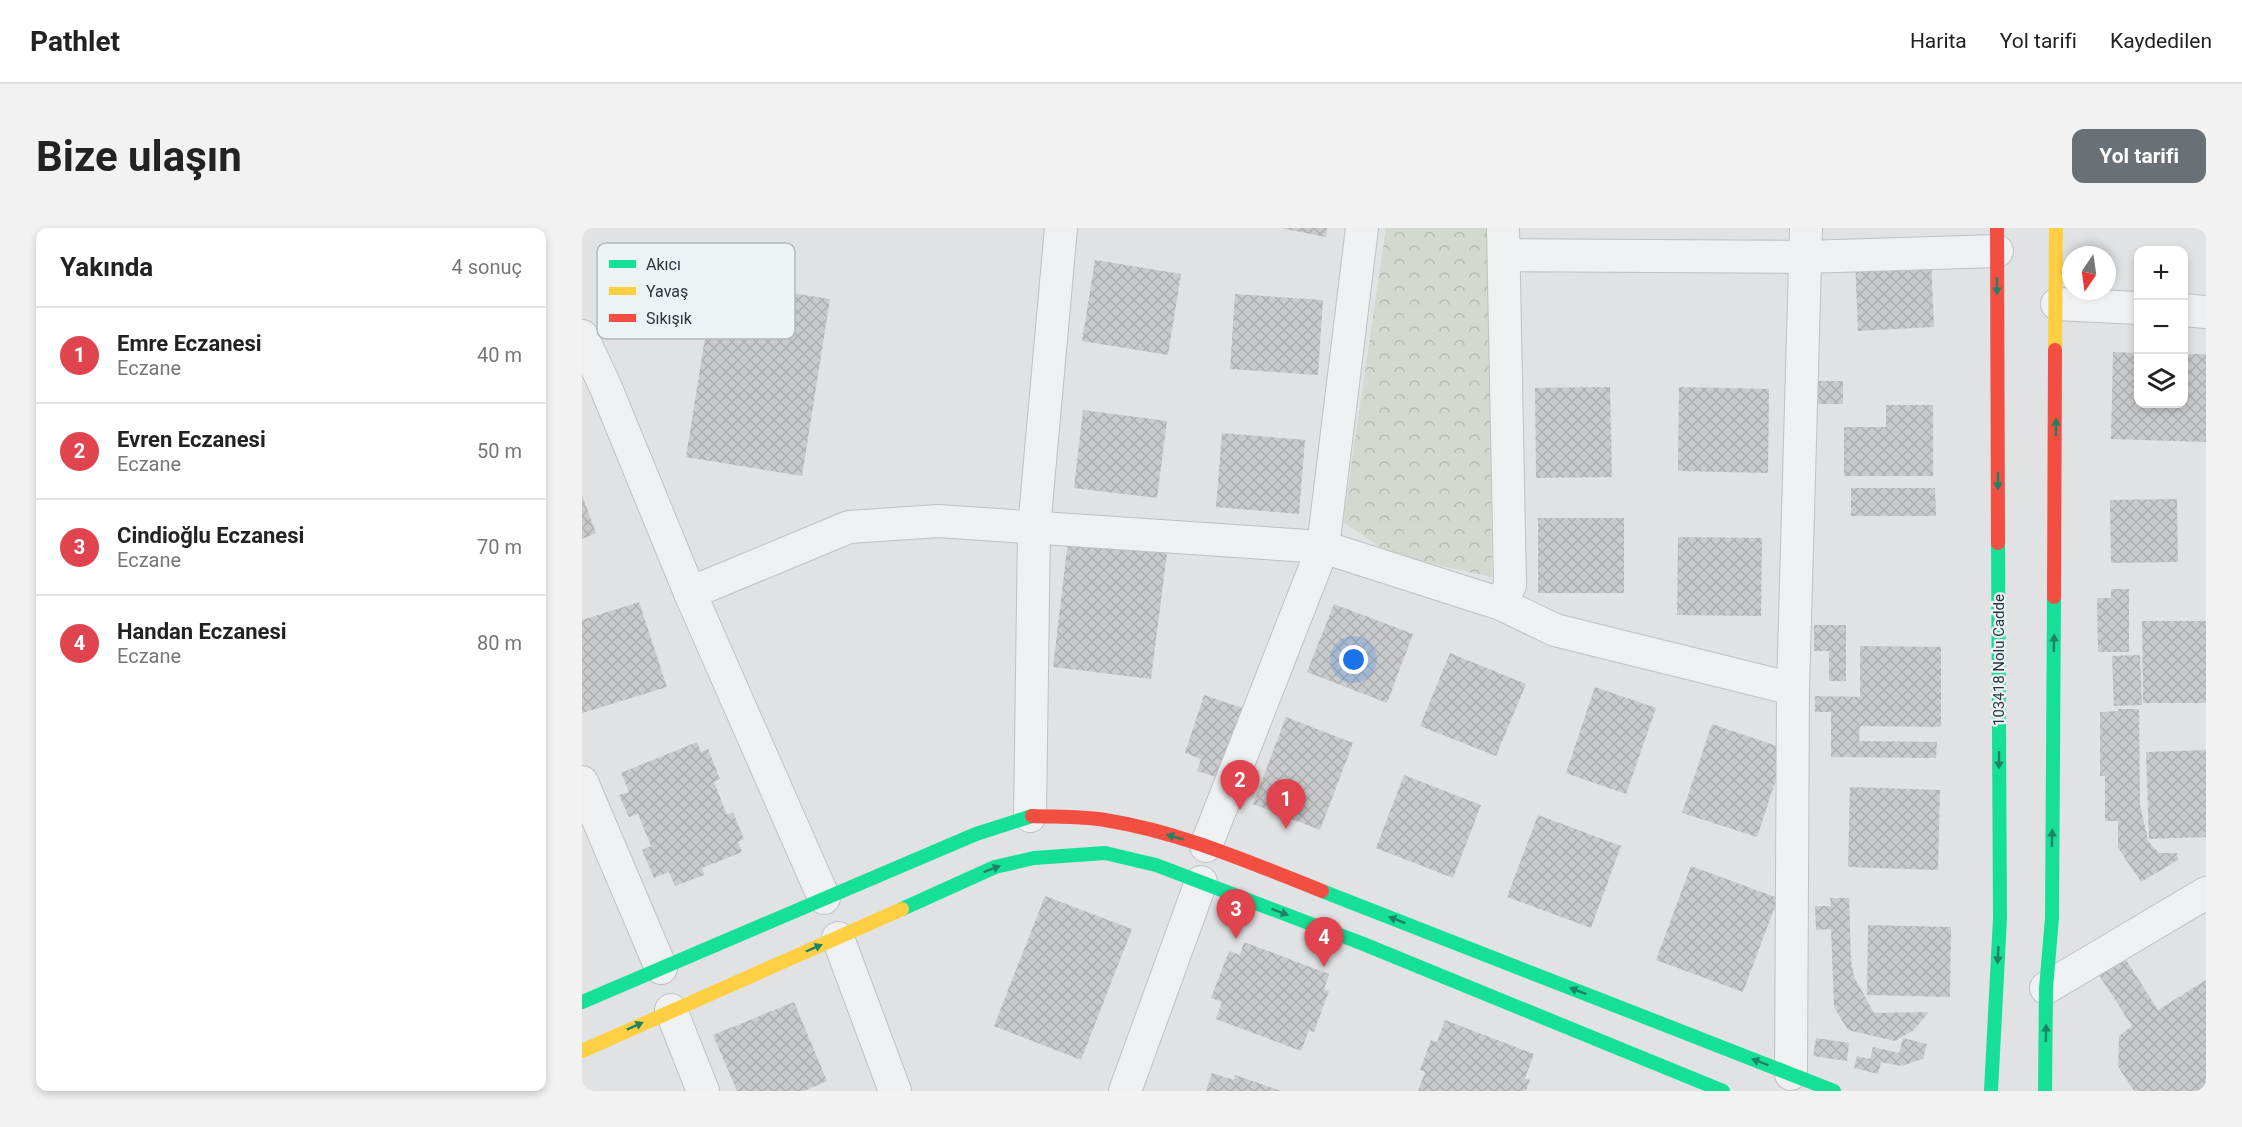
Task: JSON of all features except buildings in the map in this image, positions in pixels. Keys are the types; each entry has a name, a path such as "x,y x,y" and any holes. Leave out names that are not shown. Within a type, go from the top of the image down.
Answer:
{"street":[{"path":"1030,816 1034,528 1061,228"},
{"path":"1206,846 1323,547 1362,228"},
{"path":"2045,1091 2046,988 2052,918 2056,228"},
{"path":"1501,604 1510,585 1503,241 1997,240"},
{"name":"103418 Nolu Cadde","path":"1991,1091 2000,918 1997,240"},
{"path":"1791,1074 1793,690 1806,242"},
{"path":"2057,304 2134,308"},
{"path":"2188,310 2206,312"},
{"path":"582,336 594,393 690,592 824,898"},
{"path":"690,592 849,527 938,521 1323,547 1501,604 1555,630 1793,690"},
{"path":"582,782 661,968"},
{"path":"582,1002 975,834 1030,816 1104,820 1158,831 1206,846 1834,1091"},
{"path":"582,1051 995,867 1034,858 1105,853 1156,865 1361,943 1723,1091"},
{"path":"1125,1091 1201,882"},
{"path":"2046,988 2206,893"},
{"path":"838,938 895,1091"},
{"path":"671,1010 703,1091"},
{"path":"2046,1072 2060,1091"}],"green space":[{"path":"1386,228 1488,228 1492,577 1392,555 1343,522"}],"traffic: fast":[{"path":"1991,1091 2000,918 1998,543"},
{"path":"2045,1091 2046,988 2052,918 2054,597"},
{"path":"582,1002 976,834 1032,816"},
{"path":"902,909 995,867 1034,858 1105,853 1156,865 1361,943 1723,1091"},
{"path":"1322,891 1834,1091"}],"traffic: slow":[{"path":"2055,350 2056,228"},
{"path":"582,1051 902,909"}],"traffic: jam":[{"path":"1997,228 1998,543"},
{"path":"2054,597 2055,350"},
{"path":"1032,816 1096,819 1161,832 1242,859 1322,891"}],"place":[{"name":"Evren Eczanesi","path":"1240,810"},
{"name":"Emre Eczanesi","path":"1286,829"},
{"name":"Cindioğlu Eczanesi","path":"1236,939"},
{"name":"Handan Eczanesi","path":"1324,967"}]}
